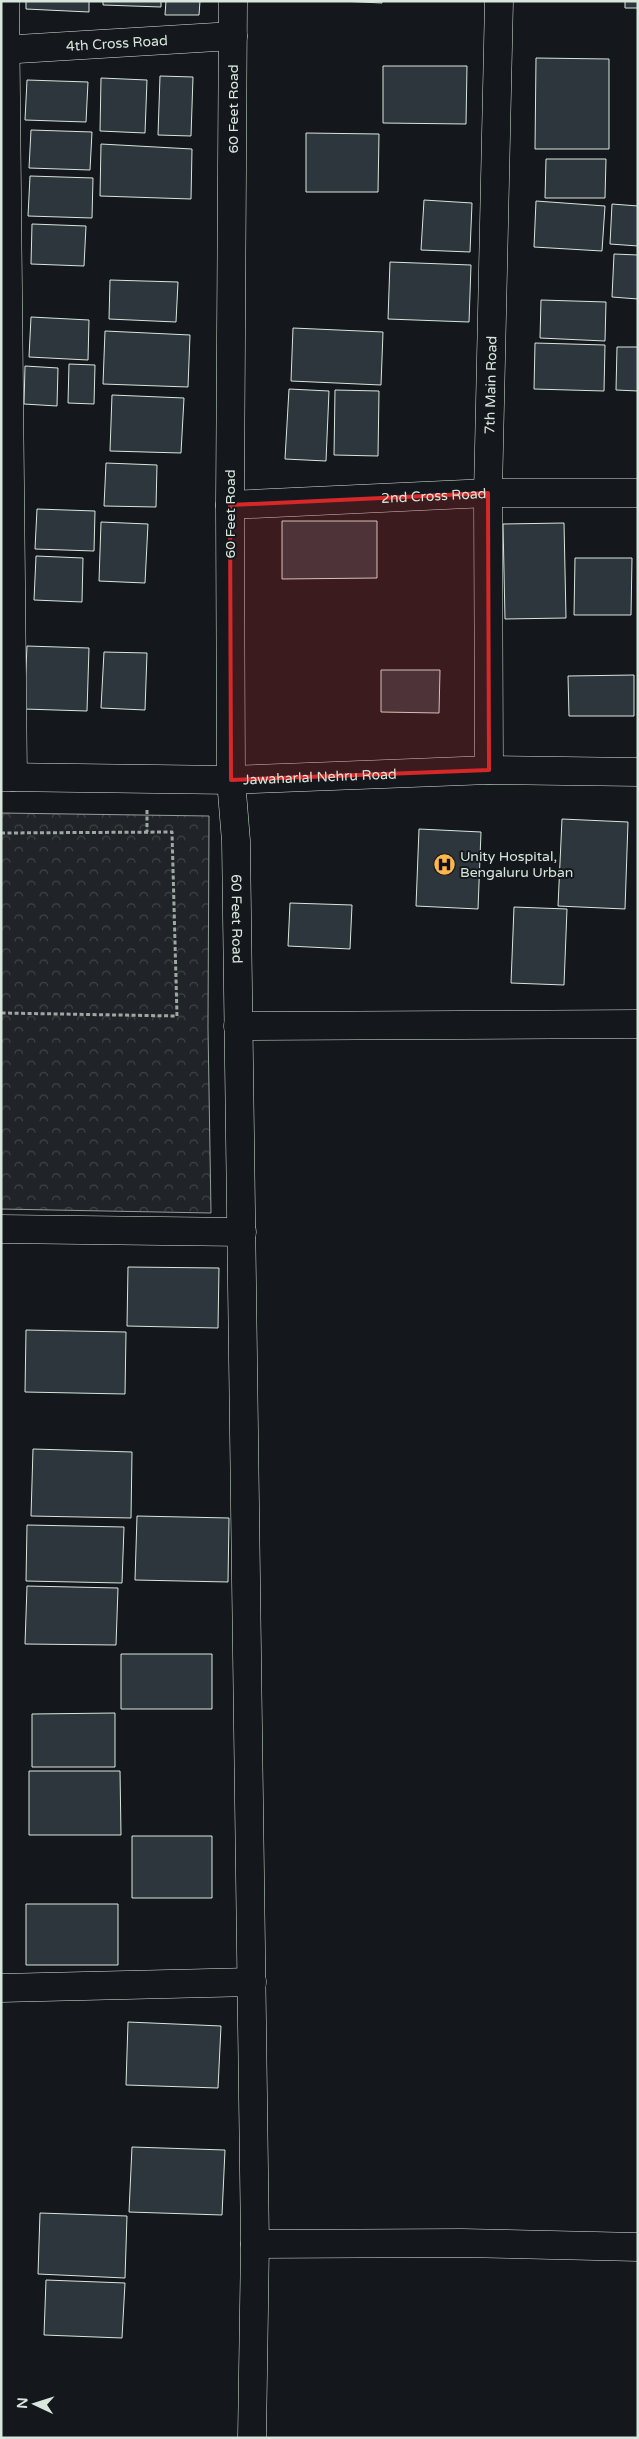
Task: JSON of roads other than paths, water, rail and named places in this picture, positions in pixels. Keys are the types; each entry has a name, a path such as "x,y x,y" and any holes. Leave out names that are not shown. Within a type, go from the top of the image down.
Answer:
{"street":[{"path":"5,1 3,50 7,777"},
{"name":"60 Feet Road","path":"233,1 230,505 231,780 236,841 252,1982 255,2244 252,2438"},
{"name":"7th Main Road","path":"489,770 488,493 499,1"},
{"name":"4th Cross Road","path":"3,50 233,36"},
{"name":"2nd Cross Road","path":"230,505 488,493 638,494"},
{"name":"Jawaharlal Nehru Road","path":"7,777 231,780 489,770 638,772"},
{"path":"238,1026 638,1024"},
{"path":"1,1229 242,1232"},
{"path":"1,1988 252,1982"},
{"path":"255,2244 462,2243 638,2247"}],"place":[{"name":"Unity Hospital, Bengaluru Urban","path":"444,864"}]}
